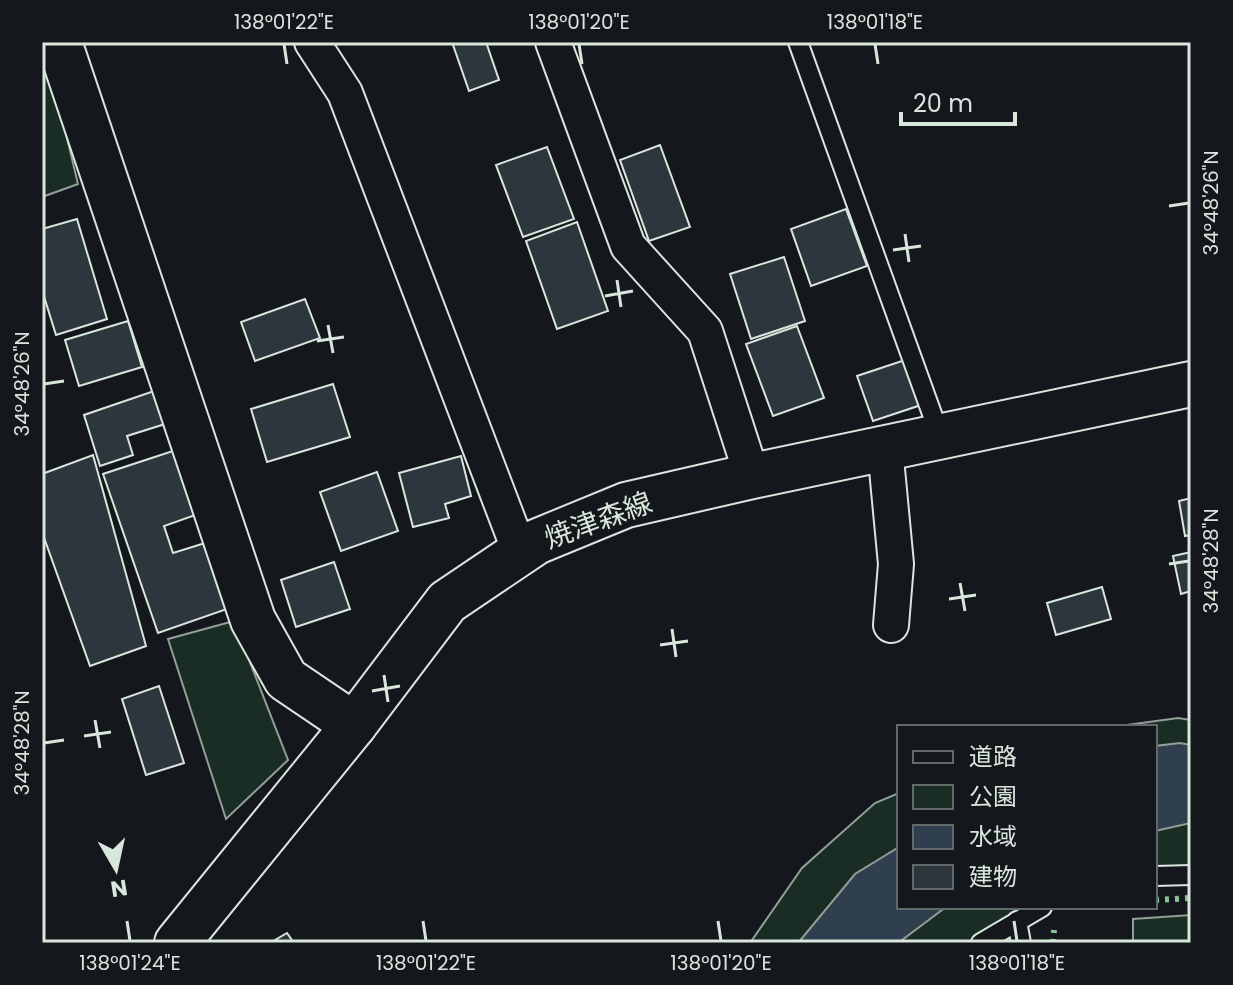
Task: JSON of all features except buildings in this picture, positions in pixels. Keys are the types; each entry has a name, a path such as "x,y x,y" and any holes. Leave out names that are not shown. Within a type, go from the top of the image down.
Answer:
{"main road":[{"path":"59,42 253,620 286,679 354,725"},
{"name":"焼津森線","path":"178,943 354,725 447,602 536,542 626,505 1191,384"}],"street":[{"path":"312,42 345,93 520,552"},
{"path":"553,42 628,246 705,331 752,476"},
{"path":"885,448 896,564 891,625"}],"lane":[{"path":"798,42 940,436"},
{"path":"1157,876 1191,875"},
{"path":"981,943 1038,909"},
{"path":"1017,921 1021,943"}],"green space":[{"path":"42,42 78,184 42,197"},
{"path":"234,621 288,760 226,819 168,639"},
{"path":"1178,718 1191,720 1191,877 1157,871 1157,725 1127,725"},
{"path":"897,794 897,909 1039,909 981,943 750,943 802,868 875,803"},
{"path":"1191,915 1191,943 1133,943 1133,919"}],"water":[{"path":"1191,745 1191,823 1157,831 1157,746"},
{"path":"897,848 897,909 943,909 898,943 798,943 855,874"}],"hedge":[{"path":"1157,900 1191,898"},
{"path":"1053,943 1054,930"}]}
